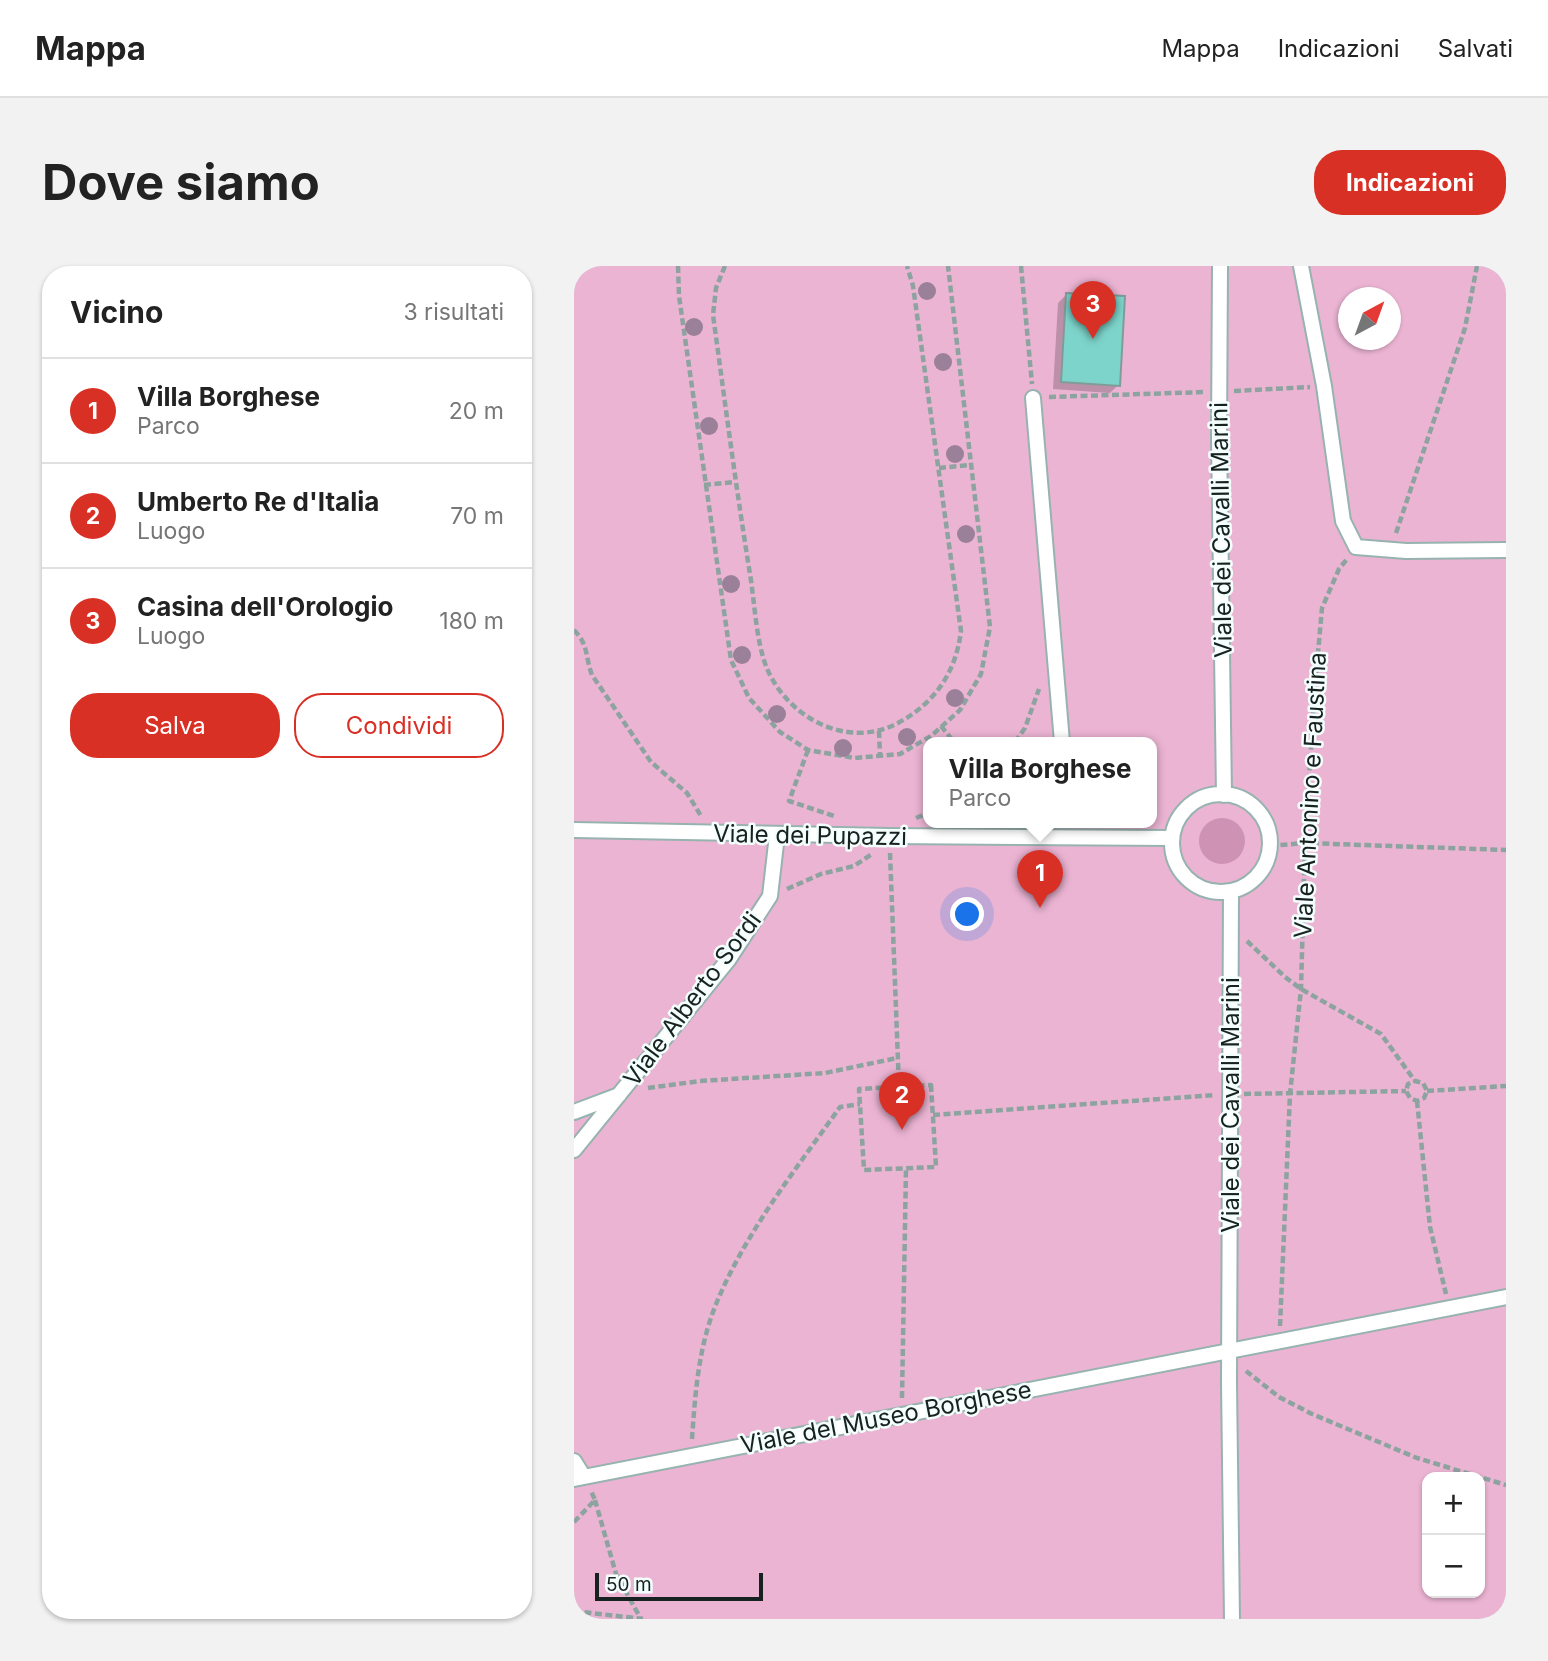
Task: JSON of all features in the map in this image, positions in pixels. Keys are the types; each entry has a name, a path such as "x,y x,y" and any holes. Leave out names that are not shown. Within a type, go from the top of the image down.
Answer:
{"street":[{"name":"Viale dei Cavalli Marini","path":"1220,266 1224,794"},
{"path":"1301,266 1324,386 1343,521 1356,547 1390,550 1506,550"},
{"path":"1033,398 1062,737"},
{"path":"1224,794 1237,797 1257,810 1264,821 1270,846 1265,865 1250,883 1231,891 1213,892 1192,883 1178,867 1172,838 1185,810 1204,797 1224,794"},
{"path":"1069,828 1070,838"},
{"name":"Viale dei Pupazzi","path":"574,830 889,840 1172,838"},
{"name":"Viale Alberto Sordi","path":"574,1150 729,959 770,896 777,835"},
{"name":"Viale dei Cavalli Marini","path":"1231,891 1231,1619"},
{"path":"574,1112 619,1095"},
{"path":"1279,1341 1506,1297"},
{"name":"Viale del Museo Borghese","path":"579,1478 1279,1341"},
{"path":"574,1461 579,1478"}],"path":[{"path":"678,266 679,296 704,485 731,660 749,698 780,732 808,750 855,758 880,756 900,754 923,741"},
{"path":"725,266 716,288 713,315 735,482 763,654 775,685 798,710 820,725 852,733 879,731 918,711 931,699 951,671 957,656 961,631 913,286 907,266"},
{"path":"929,737 960,710 981,674 990,627 947,266"},
{"path":"1021,266 1033,398 1324,386"},
{"path":"1390,550 1465,328 1477,266"},
{"path":"939,468 970,465"},
{"path":"704,485 735,482"},
{"name":"Viale Antonino e Faustina","path":"1279,1341 1290,1094 1301,989 1305,843 1322,608 1339,569 1356,547"},
{"path":"574,630 586,645 592,675 651,762 687,793 711,833"},
{"path":"1019,737 1025,728 1041,684"},
{"path":"941,726 950,737"},
{"path":"879,731 880,756"},
{"path":"789,801 808,750"},
{"path":"770,896 821,874 854,866 889,840"},
{"path":"889,840 899,1087"},
{"path":"1270,846 1305,843 1506,850"},
{"path":"1231,926 1301,989 1381,1034 1415,1081"},
{"path":"619,1095 661,1085 825,1073 897,1058"},
{"path":"1415,1081 1423,1083 1427,1091 1424,1098 1417,1101 1410,1098 1406,1091 1408,1084 1415,1081"},
{"path":"931,1085 936,1167 864,1170 859,1089 899,1087 931,1085"},
{"path":"1427,1091 1506,1086"},
{"path":"933,1115 1230,1093 1406,1091"},
{"path":"1417,1101 1430,1227 1449,1308"},
{"path":"691,1456 696,1381 712,1314 734,1266 780,1192 840,1107 860,1104"},
{"path":"902,1414 906,1168"},
{"path":"1229,1350 1249,1374 1265,1387 1312,1414 1417,1458 1506,1486"},
{"path":"579,1478 596,1500 616,1574 641,1619"},
{"path":"574,1522 596,1500"},
{"path":"574,1611 641,1619"}],"shaded area":[{"path":"574,266 1506,266 1506,1619 574,1619"},
{"path":"1222,818 1238,825 1245,841 1238,857 1222,864 1206,857 1199,841 1206,825"}],"building":[{"path":"1066,293 1125,296 1120,386 1061,382"}],"place":[{"name":"Casina dell'Orologio","path":"1093,339"},
{"name":"Villa Borghese","path":"1040,908"},
{"name":"Umberto Re d'Italia","path":"902,1130"}]}
